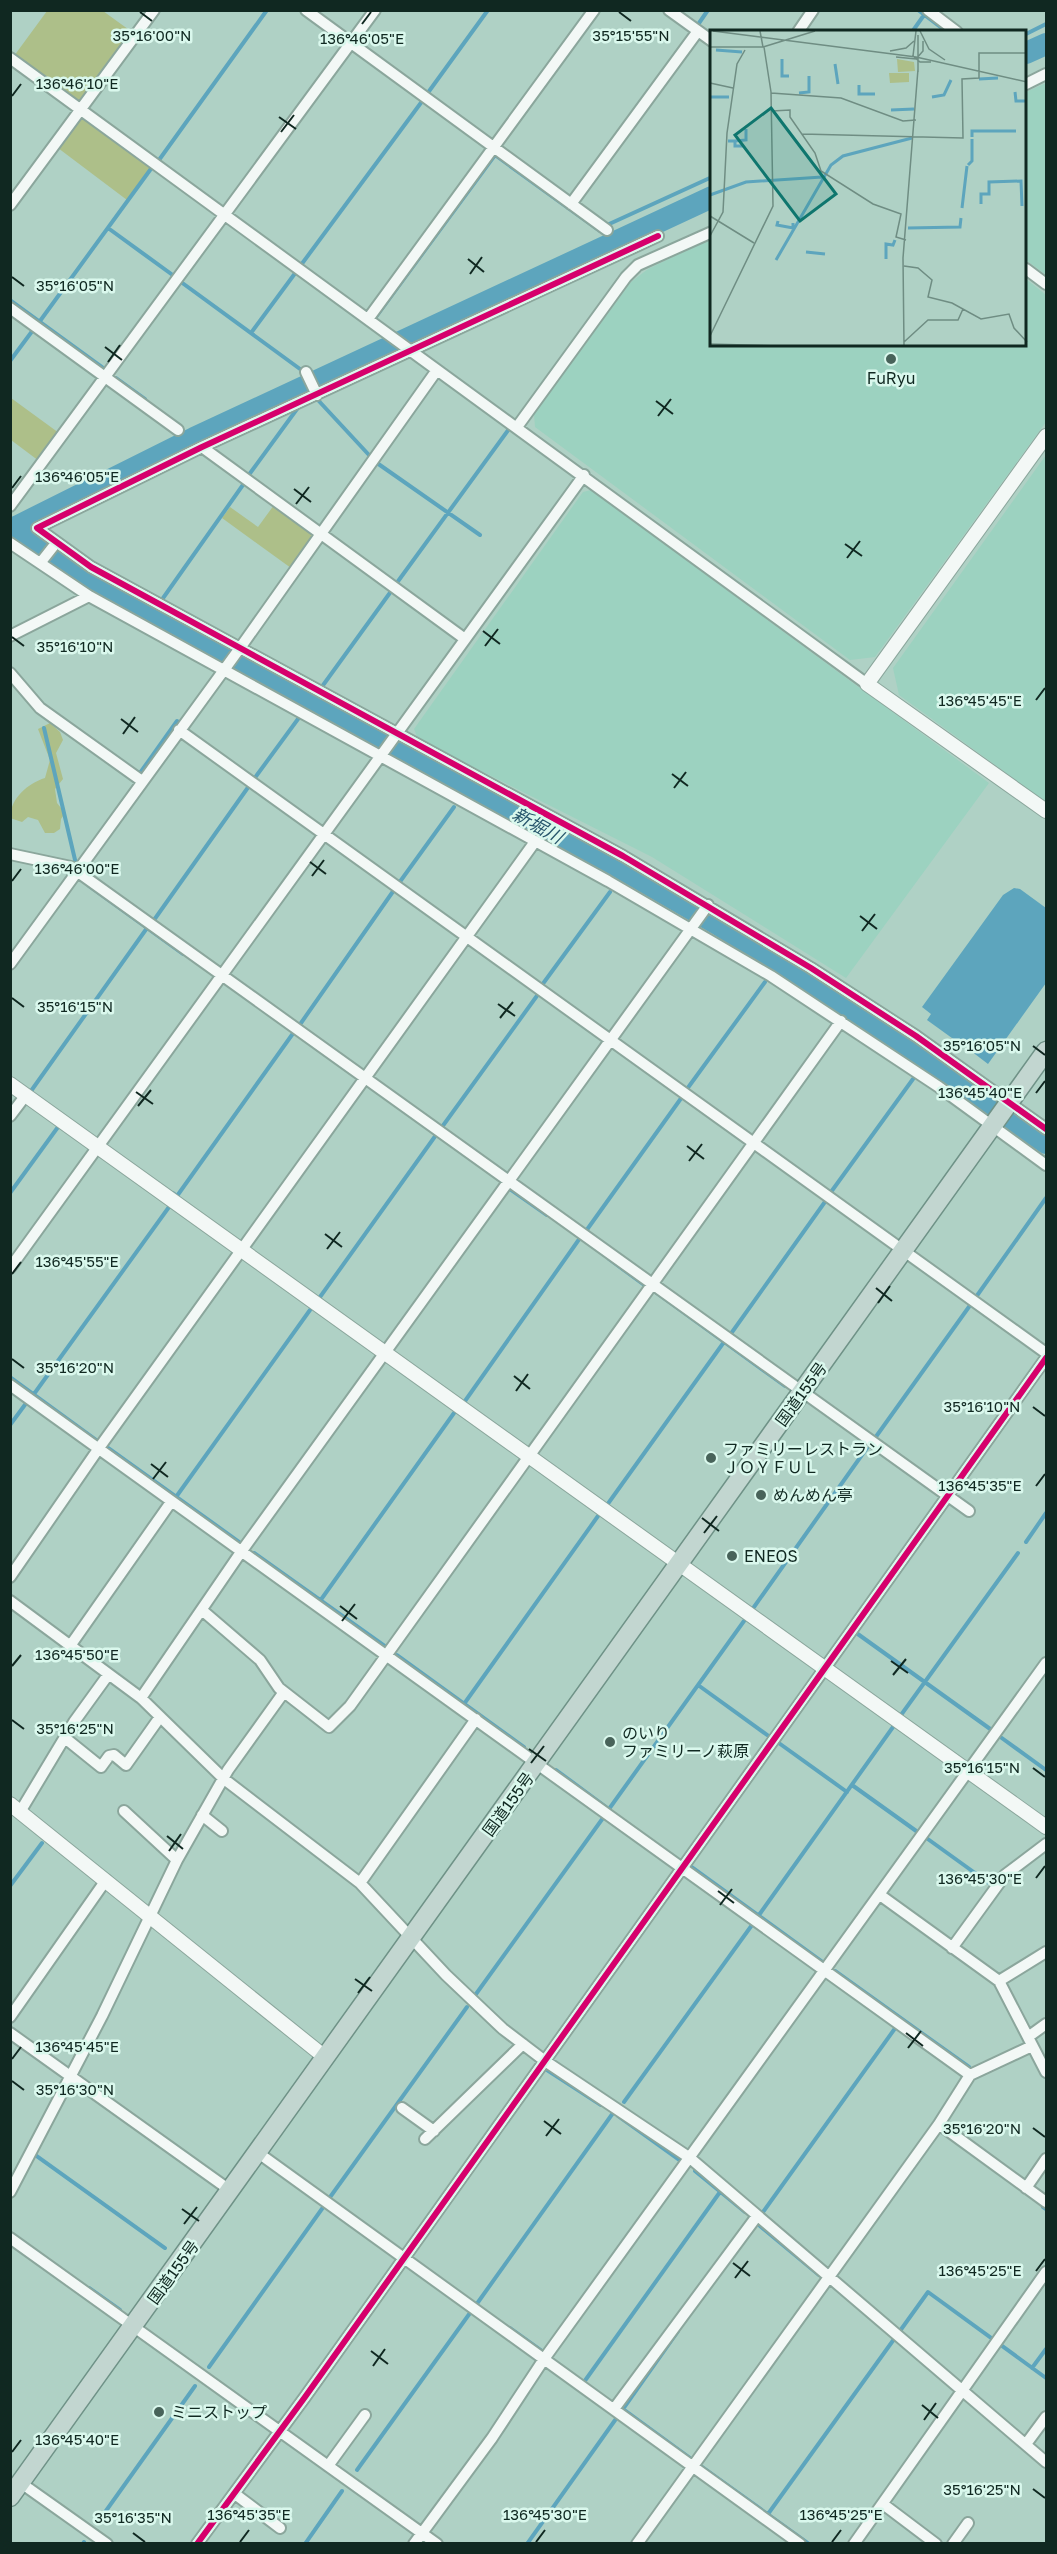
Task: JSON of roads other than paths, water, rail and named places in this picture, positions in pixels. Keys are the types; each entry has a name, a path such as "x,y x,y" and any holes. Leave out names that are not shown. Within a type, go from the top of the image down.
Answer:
{"highway":[{"name":"国道155号","path":"16,2490 1047,1052"}],"street":[{"path":"10,205 154,10"},
{"path":"306,10 608,230"},
{"path":"10,506 375,10"},
{"path":"368,319 594,10"},
{"path":"669,10 710,40"},
{"path":"799,30 813,10"},
{"path":"928,10 954,30"},
{"path":"571,204 698,31"},
{"path":"10,58 410,351 584,475 867,684 1047,810"},
{"path":"1027,84 1047,74"},
{"path":"517,427 626,277 638,265 710,233"},
{"path":"658,236 202,447 37,528 91,567 623,856 708,905 916,1036 1047,1129"},
{"path":"1027,270 1047,284"},
{"path":"10,308 178,430"},
{"path":"10,964 240,648 437,370"},
{"path":"306,372 317,395"},
{"path":"867,684 1047,436"},
{"path":"202,447 465,639"},
{"path":"10,1268 379,755 584,475"},
{"path":"10,543 89,596 691,929 841,1021 1047,1165"},
{"path":"41,562 56,543"},
{"path":"10,636 89,596"},
{"path":"10,673 40,708 142,781"},
{"path":"179,730 1047,1353"},
{"path":"10,1577 99,1448 243,1251 534,843"},
{"path":"10,854 71,867 77,871 969,1511"},
{"path":"141,1698 203,1611 241,1552 708,905"},
{"path":"203,1611 260,1660 284,1692 329,1727 350,1706 841,1021"},
{"path":"10,1084 1047,1827"},
{"path":"10,1116 26,1095"},
{"path":"197,2544 280,2432 1047,1358"},
{"path":"10,1385 970,2075"},
{"path":"70,1646 171,1502"},
{"path":"10,1601 141,1698 224,1779 360,1883 454,1983 503,2029 545,2061 690,2158 1047,2462"},
{"path":"414,2544 492,2438 544,2359 1047,1663"},
{"path":"108,1675 15,1808 326,2058"},
{"path":"10,2192 71,2075 177,1860 224,1779 284,1692"},
{"path":"65,1738 101,1767 109,1756 114,1755 126,1765 160,1717"},
{"path":"360,1883 476,1719"},
{"path":"124,1811 177,1860"},
{"path":"202,1815 222,1831"},
{"path":"952,1948 1005,1875 1047,1844"},
{"path":"10,2017 106,1881"},
{"path":"880,1895 999,1981 1047,2072"},
{"path":"999,1981 1047,1952"},
{"path":"636,2544 691,2464 939,2124 970,2075 1030,2042 1047,2024"},
{"path":"10,2033 231,2191"},
{"path":"425,2139 523,2044"},
{"path":"402,2108 434,2131"},
{"path":"939,2124 1047,2202"},
{"path":"257,2152 403,2259 439,2281 800,2544"},
{"path":"1026,2188 1047,2159"},
{"path":"614,2409 757,2216"},
{"path":"10,2238 436,2544"},
{"path":"854,2544 1047,2272"},
{"path":"328,2466 364,2415"},
{"path":"1026,2444 1047,2417"},
{"path":"16,2490 107,2544"},
{"path":"235,2494 280,2528"},
{"path":"884,2504 936,2544"},
{"path":"953,2544 968,2523"}],"water":[{"path":"1014,888 1020,889 1046,908 1046,983 988,1064 971,1051 972,1048 965,1043 963,1046 927,1020 931,1014 922,1007 1003,895"}],"waterway":[{"path":"159,160 267,10"},
{"path":"427,94 488,10"},
{"path":"697,26 708,10"},
{"path":"918,10 944,30"},
{"path":"913,30 924,15"},
{"path":"1027,34 1046,24"},
{"path":"1027,53 1046,44"},
{"path":"301,265 423,100"},
{"path":"375,318 495,155 600,231"},
{"path":"40,321 153,166"},
{"path":"607,225 710,178"},
{"path":"10,530 194,438 710,198"},
{"path":"108,228 174,276"},
{"path":"251,333 296,272"},
{"path":"181,282 300,369"},
{"path":"10,300 102,367"},
{"path":"10,361 33,330"},
{"path":"116,378 145,399"},
{"path":"317,399 369,455"},
{"path":"248,476 297,409"},
{"path":"396,584 509,429"},
{"path":"377,463 480,535"},
{"path":"161,601 245,482"},
{"name":"新堀川","path":"18,526 40,546 72,568 458,782 608,861 719,925 907,1047 1046,1143"},
{"path":"321,688 392,590"},
{"name":"新堀川","path":"307,706 310,701"},
{"path":"254,779 298,719"},
{"path":"138,772 140,773 177,721 179,723"},
{"path":"44,728 76,864"},
{"path":"154,920 249,786"},
{"name":"新堀川","path":"463,792 467,787"},
{"path":"399,883 454,807"},
{"name":"新堀川","path":"621,877 625,871"},
{"path":"89,886 183,954"},
{"path":"301,1023 394,890"},
{"path":"542,985 610,892"},
{"path":"31,1091 147,928"},
{"name":"新堀川","path":"774,968 778,963"},
{"path":"687,1089 765,982"},
{"path":"442,1127 539,993"},
{"path":"173,1193 177,1196 294,1032"},
{"name":"新堀川","path":"923,1066 927,1061"},
{"path":"831,1192 913,1079"},
{"path":"586,1231 682,1097"},
{"path":"10,1193 58,1127"},
{"path":"320,1297 436,1135"},
{"path":"510,1189 547,1215"},
{"path":"976,1297 1046,1198"},
{"path":"730,1335 827,1199"},
{"path":"34,1394 169,1207"},
{"path":"465,1401 580,1238"},
{"path":"609,1259 647,1287"},
{"path":"654,1291 785,1386"},
{"path":"875,1438 971,1304"},
{"path":"176,1497 310,1310"},
{"path":"607,1505 724,1342"},
{"path":"10,1377 99,1442"},
{"path":"10,1425 27,1402"},
{"path":"320,1601 454,1413"},
{"path":"754,1607 869,1445 866,1443"},
{"path":"107,1447 242,1544"},
{"path":"1026,1542 1046,1513"},
{"path":"464,1704 598,1516"},
{"path":"254,1553 386,1647"},
{"path":"901,1715 1018,1553"},
{"path":"609,1809 744,1621"},
{"path":"855,1632 993,1731"},
{"path":"397,1655 524,1747"},
{"path":"698,1685 770,1737"},
{"path":"759,1915 893,1727"},
{"path":"999,1736 1046,1770"},
{"path":"776,1741 847,1792"},
{"path":"556,1770 606,1807"},
{"path":"852,1785 919,1833"},
{"path":"476,1994 603,1818"},
{"path":"925,1837 993,1886"},
{"path":"10,1886 42,1843"},
{"path":"689,1865 824,1963"},
{"path":"624,2102 752,1925"},
{"path":"835,1971 969,2067"},
{"path":"328,2200 467,2007"},
{"path":"763,2212 896,2027"},
{"path":"547,2070 601,2105"},
{"path":"476,2305 613,2113"},
{"path":"618,2116 682,2162"},
{"path":"34,2154 165,2248"},
{"path":"695,2171 745,2212"},
{"path":"584,2382 720,2192"},
{"path":"209,2367 324,2206"},
{"path":"760,2226 819,2275"},
{"path":"89,2288 120,2310"},
{"path":"768,2514 928,2292 1046,2378"},
{"path":"357,2470 470,2313"},
{"path":"510,2328 542,2351"},
{"path":"678,2331 623,2409 690,2458"},
{"path":"1032,2368 1046,2349"},
{"path":"98,2522 195,2386"},
{"path":"527,2544 618,2416"},
{"path":"698,2464 809,2544"},
{"path":"305,2544 342,2491"}],"place":[{"name":"FuRyu","path":"891,359"},
{"name":"ファミリーレストラン ＪＯＹＦＵＬ","path":"711,1458"},
{"name":"めんめん亭","path":"761,1495"},
{"name":"ENEOS","path":"732,1556"},
{"name":"のいり ファミリーノ萩原","path":"610,1742"},
{"name":"ミニストップ","path":"159,2412"}]}
